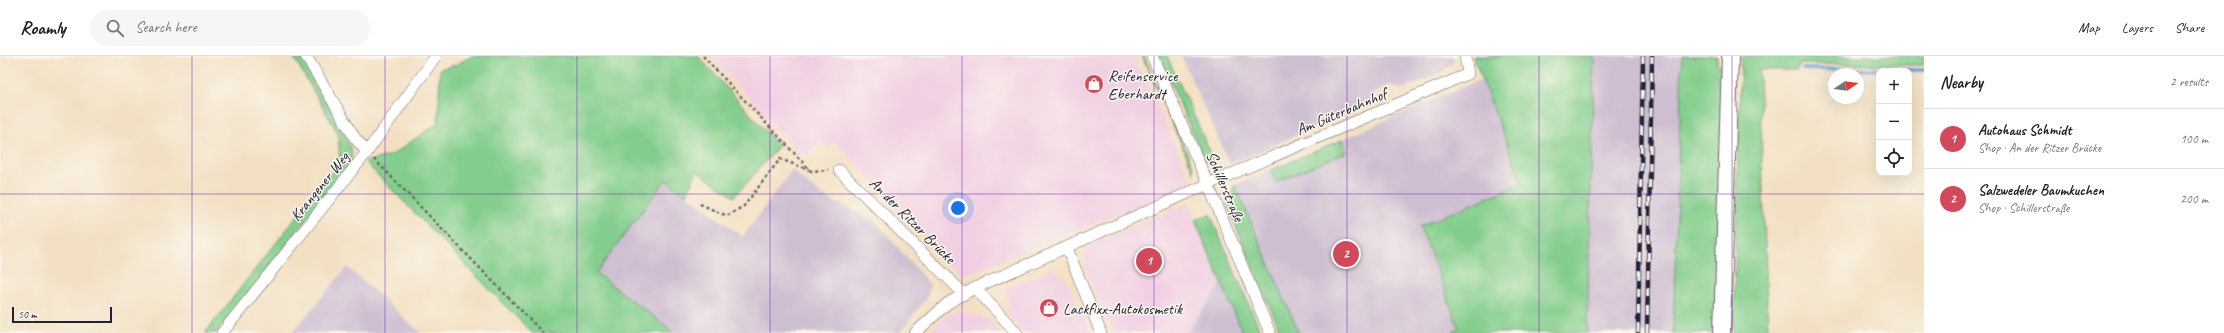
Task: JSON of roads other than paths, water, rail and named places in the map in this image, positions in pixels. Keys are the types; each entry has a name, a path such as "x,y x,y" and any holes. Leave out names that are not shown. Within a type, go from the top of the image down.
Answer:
{"street":[{"path":"306,56 355,138 367,152"},
{"name":"Krangener Weg","path":"222,333 367,152 436,56"},
{"name":"Schillerstraße","path":"1152,56 1208,184 1269,331"},
{"name":"Am Güterbahnhof","path":"1208,184 1468,74 1465,56"},
{"path":"1722,333 1730,56"},
{"name":"An der Ritzer Brücke","path":"839,170 964,294"},
{"path":"915,333 948,303 975,288 1208,184"},
{"path":"1067,248 1101,333"},
{"path":"975,288 1017,333"}],"waterway":[{"path":"1803,69 1924,70"}],"railway":[{"path":"1638,333 1643,56"},
{"path":"1647,333 1652,56"}],"place":[{"name":"Reifenservice Eberhardt","path":"1094,84"},
{"name":"Salzwedeler Baumkuchen","path":"1346,254"},
{"name":"Autohaus Schmidt","path":"1149,261"},
{"name":"Lackfixx-Autokosmetik","path":"1049,308"}]}
